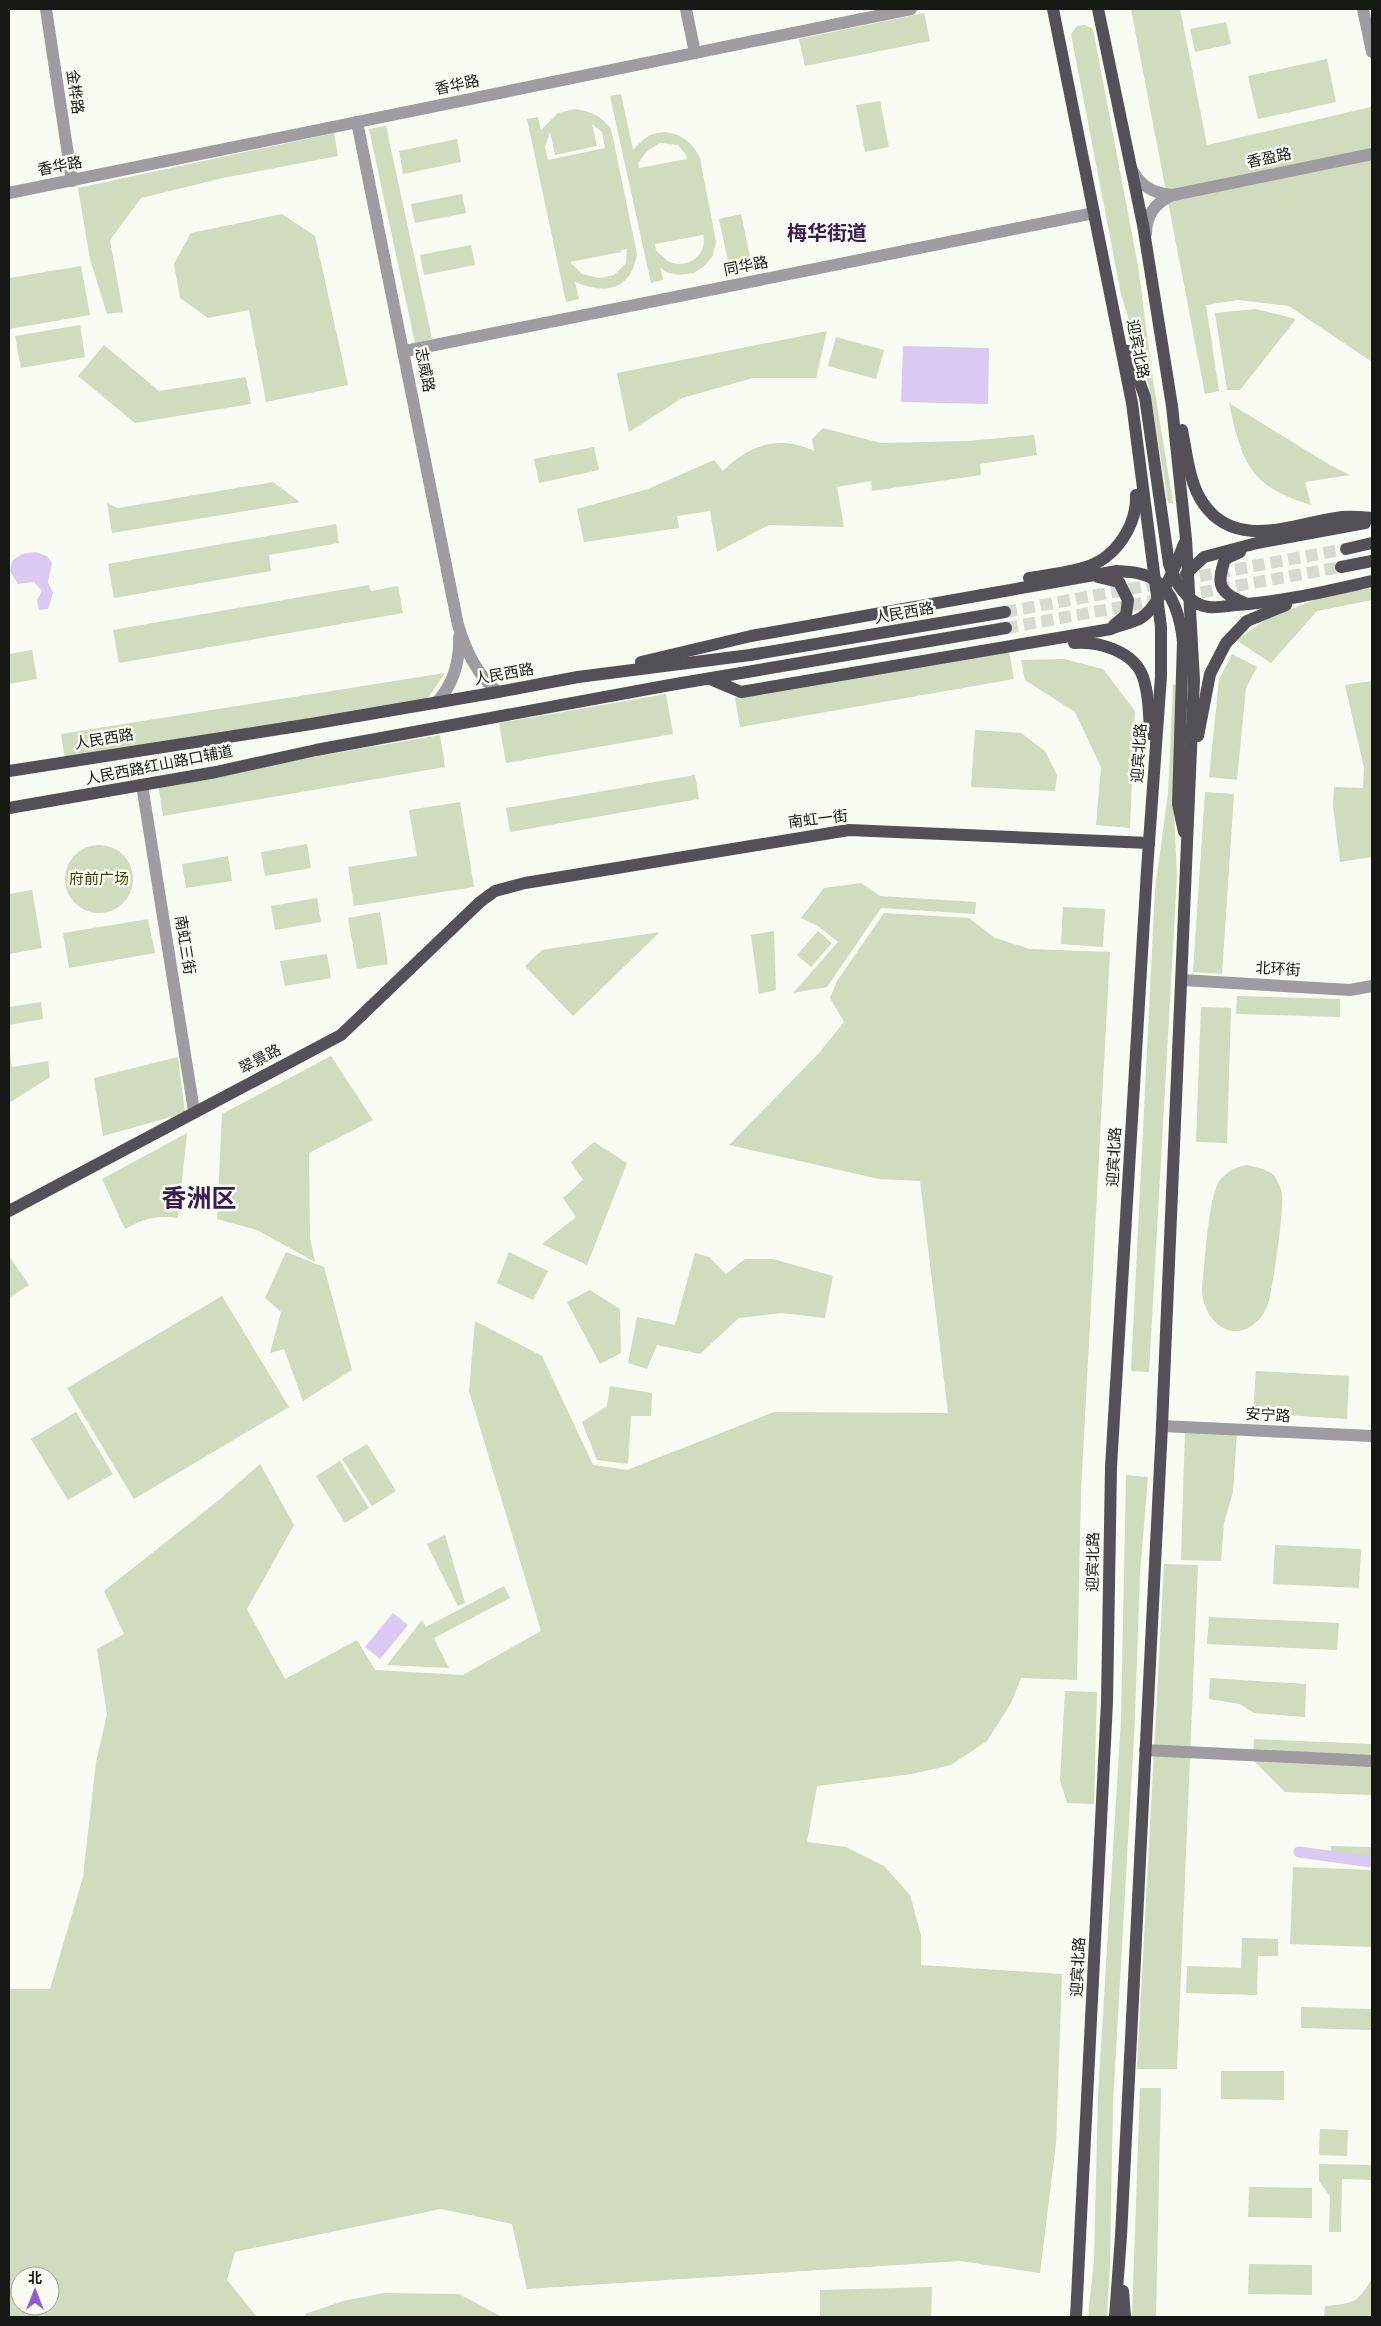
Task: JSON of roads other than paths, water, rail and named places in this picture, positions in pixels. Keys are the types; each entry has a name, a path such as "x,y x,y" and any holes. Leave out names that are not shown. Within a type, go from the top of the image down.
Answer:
{"main road":[{"name":"迎宾北路","path":"1053,9 1132,403 1148,543 1159,589 1161,628 1161,676 1149,843 1112,1467 1107,1702 1075,2313"},
{"name":"迎宾北路","path":"1098,9 1146,239 1172,406 1186,539 1194,680 1162,1426 1121,2236 1115,2317"},
{"path":"1114,316 1145,398 1172,574 1189,599 1208,608 1248,605 1272,602 1372,581"},
{"path":"1159,321 1193,481 1202,503 1216,518 1237,530 1254,533 1344,517 1372,520"},
{"path":"923,605 996,585 1088,567 1108,555 1127,533 1137,509 1132,403"},
{"path":"1161,628 1171,602 1188,570 1204,557 1258,543 1372,520"},
{"path":"710,679 741,692 1007,648 1111,628 1141,618 1159,589 1172,574 1186,539"},
{"path":"1248,605 1230,597 1220,587 1219,576 1225,559 1258,543"},
{"path":"1346,549 1372,543"},
{"path":"1341,567 1372,561"},
{"path":"578,677 751,636 1117,571 1137,572 1159,589 1171,602 1180,620 1183,642 1178,804 1188,849"},
{"path":"1094,576 1119,582 1128,600 1126,615 1111,628"},
{"path":"1192,755 1201,725 1210,674 1226,643 1247,622 1277,608 1335,589"},
{"name":"人民西路","path":"9,771 436,703 578,677 750,655 1005,612"},
{"path":"710,679 1006,628"},
{"path":"1007,648 1089,642 1109,646 1128,657 1142,674 1148,696 1153,782"},
{"name":"人民西路红山路口辅道","path":"9,808 710,679"},
{"name":"南虹一街","path":"495,891 545,879 849,830 1149,843"},
{"name":"翠景路","path":"9,1211 194,1111 341,1035 480,902 495,891"},
{"path":"1121,2236 1125,2317"}],"street":[{"name":"金桦路","path":"46,9 72,181"},
{"path":"686,9 695,53"},
{"name":"香华路","path":"9,193 911,9"},
{"path":"1363,9 1372,52"},
{"name":"志威路","path":"358,122 458,625 459,657 452,679 436,703"},
{"name":"香盈路","path":"1173,195 1372,154"},
{"path":"1131,168 1148,189 1156,193 1173,195"},
{"path":"1146,239 1146,227 1150,215 1158,204 1173,195"},
{"name":"同华路","path":"405,352 1094,213"},
{"name":"志威路","path":"458,625 473,662 483,678 498,692"},
{"name":"南虹三街","path":"142,785 194,1111"},
{"name":"北环街","path":"1182,980 1350,990 1372,986"},
{"name":"安宁路","path":"1162,1426 1372,1436"},
{"path":"1146,1750 1372,1761"}],"waterway":[{"path":"1299,1852 1372,1862"}],"tunnel":[{"path":"1005,612 1346,549"},
{"path":"1006,628 1341,567"}],"district":[{"name":"梅华街道","path":"827,233"},
{"name":"香洲区","path":"199,1198"}],"park label":[{"name":"府前广场","path":"99,879"}]}
